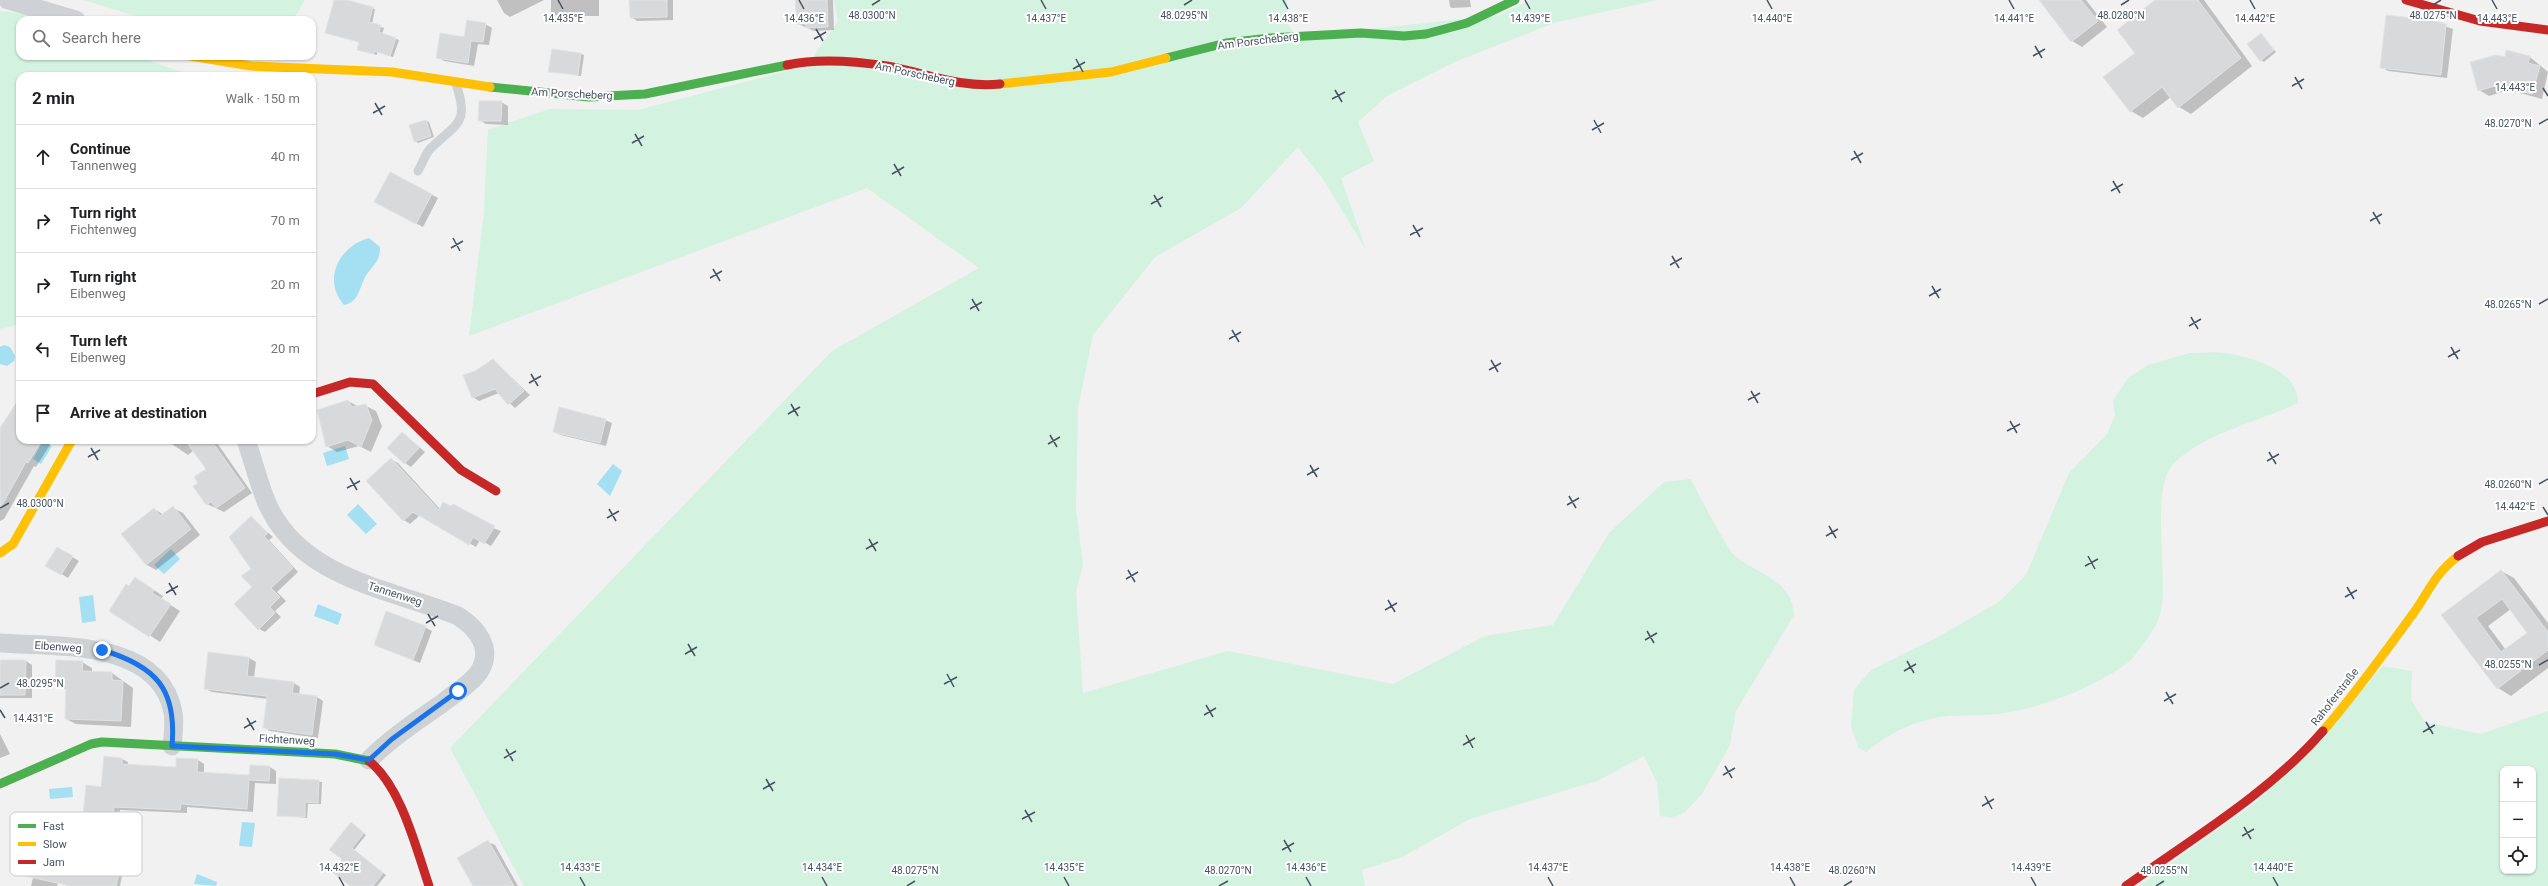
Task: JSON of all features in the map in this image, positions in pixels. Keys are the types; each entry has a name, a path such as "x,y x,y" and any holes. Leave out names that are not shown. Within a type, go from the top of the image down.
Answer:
{"street":[{"path":"8,0 62,16"},
{"name":"Am Porscheberg","path":"215,60 252,66 384,71 455,83 537,93 616,97 690,86 748,72 809,60 887,66 966,84 1030,82 1111,72 1226,43 1270,38 1361,33 1404,36 1426,34 1467,23 1515,0"},
{"path":"2406,0 2480,20 2548,30"},
{"path":"316,393 353,382 366,381 373,384 461,470 496,491"},
{"path":"0,553 13,544 70,444"},
{"name":"Tannenweg","path":"247,444 266,502 285,531 312,559 346,577 458,616 471,624 480,634 484,646 480,671 467,684 392,739 369,760"},
{"name":"Rahoferstraße","path":"2126,886 2231,811 2301,756 2343,708 2416,609 2435,578 2450,562 2464,551 2482,542 2548,520"},
{"name":"Eibenweg","path":"0,642 102,650 134,662 150,672 161,684 168,697 174,724 172,746"},
{"name":"Fichtenweg","path":"0,784 96,742 335,754 369,760"},
{"path":"369,760 383,777 399,804 428,886"}],"lane":[{"path":"418,171 429,150 451,132 462,118 462,102 455,83"}],"green space":[{"path":"84,0 305,0 295,16 135,16"},
{"path":"834,0 1287,0 1288,25 1297,37 1499,15 1531,0 1658,0 1557,22 1457,61 1387,96 1358,122 1374,161 1341,178 1366,250 1325,182 1298,147 1241,208 1155,257 1093,335 1078,408 1076,508 1083,565 1076,591 1083,693 1228,651 1393,684 1485,636 1553,625 1609,533 1664,482 1691,479 1712,520 1731,551 1744,563 1781,586 1787,593 1792,603 1794,615 1736,711 1730,745 1702,794 1685,812 1673,818 1660,816 1657,783 1644,756 1597,781 1470,819 1402,857 1362,870 1365,886 524,886 450,748 832,351 979,268 867,188 469,336 484,211 488,130 549,109 638,110 806,66 838,22"},
{"path":"0,11 38,16 16,16 16,60 147,60 182,72 16,72 16,325 0,329"},
{"path":"2190,353 2231,354 2267,365 2285,376 2292,384 2298,403 2203,442 2188,451 2175,462 2167,474 2163,491 2161,511 2163,578 2160,614 2152,632 2132,659 2103,679 2075,692 2045,703 2008,713 1949,716 1926,720 1915,723 1885,738 1866,752 1858,747 1851,726 1854,690 1871,670 1936,638 1999,602 2026,575 2069,473 2107,434 2115,415 2113,401 2128,378 2148,365"},
{"path":"2383,666 2412,671 2411,700 2425,722 2480,734 2548,711 2548,886 2139,886 2256,802"}],"water":[{"path":"369,238 380,247 378,259 364,279 356,297 353,301 344,305 334,285 334,275 337,265 349,248 358,242"},
{"path":"4,345 10,347 15,356 14,361 7,366 0,364 0,347"},
{"path":"41,444 48,444 52,446 41,464 33,459"},
{"path":"345,446 349,459 327,466 323,453"},
{"path":"613,464 622,471 610,496 597,484"},
{"path":"358,504 377,524 366,534 347,515"},
{"path":"171,549 180,559 164,574 154,565"},
{"path":"93,595 96,621 82,623 79,597"},
{"path":"318,604 342,614 338,625 314,616"},
{"path":"72,787 73,797 50,799 49,789"},
{"path":"242,822 255,823 252,847 239,846"},
{"path":"197,874 217,882 216,886 194,884"}],"building":[{"path":"334,0 347,0 373,7 369,22 381,25 379,32 396,38 390,56 374,51 374,54 357,50 359,42 325,33"},
{"path":"629,0 667,0 667,17 630,18"},
{"path":"795,0 827,0 828,27 806,28 806,24 797,24"},
{"path":"2039,0 2081,0 2098,21 2071,42"},
{"path":"2155,0 2198,0 2241,58 2178,108 2162,87 2130,112 2103,77 2135,53 2117,30"},
{"path":"2386,15 2431,20 2446,24 2441,75 2380,68"},
{"path":"467,20 486,23 483,42 471,41 468,63 436,58 440,33 464,37"},
{"path":"2261,33 2274,50 2260,61 2247,44"},
{"path":"552,49 581,53 578,75 548,72"},
{"path":"2506,50 2530,56 2528,63 2540,66 2532,94 2498,85 2478,91 2470,62 2496,55 2505,57"},
{"path":"479,101 502,101 501,121 478,121"},
{"path":"426,120 431,136 414,142 409,125"},
{"path":"390,172 432,194 416,224 374,202"},
{"path":"493,359 524,391 508,405 495,389 472,398 463,375 475,371"},
{"path":"348,400 352,407 366,404 372,420 361,447 348,440 326,447 317,410"},
{"path":"16,403 16,444 40,444 28,463 26,462 0,509 0,428"},
{"path":"559,407 606,419 600,443 553,432"},
{"path":"402,432 419,448 404,464 387,448"},
{"path":"188,444 214,444 245,488 216,508 211,502 206,505 193,486 198,483 194,477 206,469"},
{"path":"391,458 439,510 443,502 451,506 453,504 495,526 484,544 473,537 469,545 413,512 403,521 366,481"},
{"path":"173,506 191,529 146,565 121,534 154,508 160,516"},
{"path":"251,516 268,533 264,536 293,568 271,588 280,597 270,607 275,613 258,630 234,604 252,587 241,576 251,569 229,537"},
{"path":"57,547 73,556 61,575 45,566"},
{"path":"2501,570 2548,632 2548,650 2497,689 2441,615","holes":["2502,599 2527,633 2501,652 2476,618"]},
{"path":"135,577 154,590 152,593 171,604 149,637 109,611 126,584 129,586"},
{"path":"386,611 426,626 413,660 374,645"},
{"path":"208,652 249,657 247,676 294,682 292,693 317,696 312,735 263,728 267,696 204,689"},
{"path":"0,660 26,660 25,695 0,695"},
{"path":"56,660 83,661 82,671 112,672 112,680 123,681 121,721 65,719 66,685 55,685"},
{"path":"104,756 122,758 122,764 176,767 176,758 198,759 197,772 249,775 250,765 270,766 269,781 249,780 247,809 181,804 180,810 114,807 114,812 83,812 86,785 101,787"},
{"path":"279,778 319,780 318,803 305,802 305,817 277,816"},
{"path":"351,822 364,833 352,848 383,873 373,886 350,886 332,872 342,859 329,850"},
{"path":"488,840 514,886 473,886 457,858"},
{"path":"25,876 118,876 116,886 71,886"}],"traffic: fast":[{"path":"1166,58 1226,43 1270,38 1361,33 1404,36 1426,34 1467,23 1515,0"},
{"path":"490,87 589,97 645,94 787,65"},
{"path":"0,784 91,744 102,742 335,754 369,761"}],"traffic: slow":[{"path":"1000,84 1111,72 1166,58"},
{"path":"214,60 251,66 392,72 490,87"},
{"path":"0,553 13,544 70,444"},
{"path":"2323,731 2381,657 2415,611 2438,576 2458,556"}],"traffic: jam":[{"path":"2406,0 2480,21 2548,30"},
{"path":"787,65 824,61 862,63 887,66 957,82 985,85 1000,84"},
{"path":"316,393 350,382 373,384 461,470 496,491"},
{"path":"2458,556 2482,542 2548,521"},
{"path":"2126,886 2255,795 2279,775 2323,731"},
{"path":"369,761 380,772 399,802 413,836 429,886"}],"route":[{"path":"102,650 134,662 150,672 161,684 168,697 173,712 174,724 172,746 335,754 369,760 392,739 458,691"}]}
